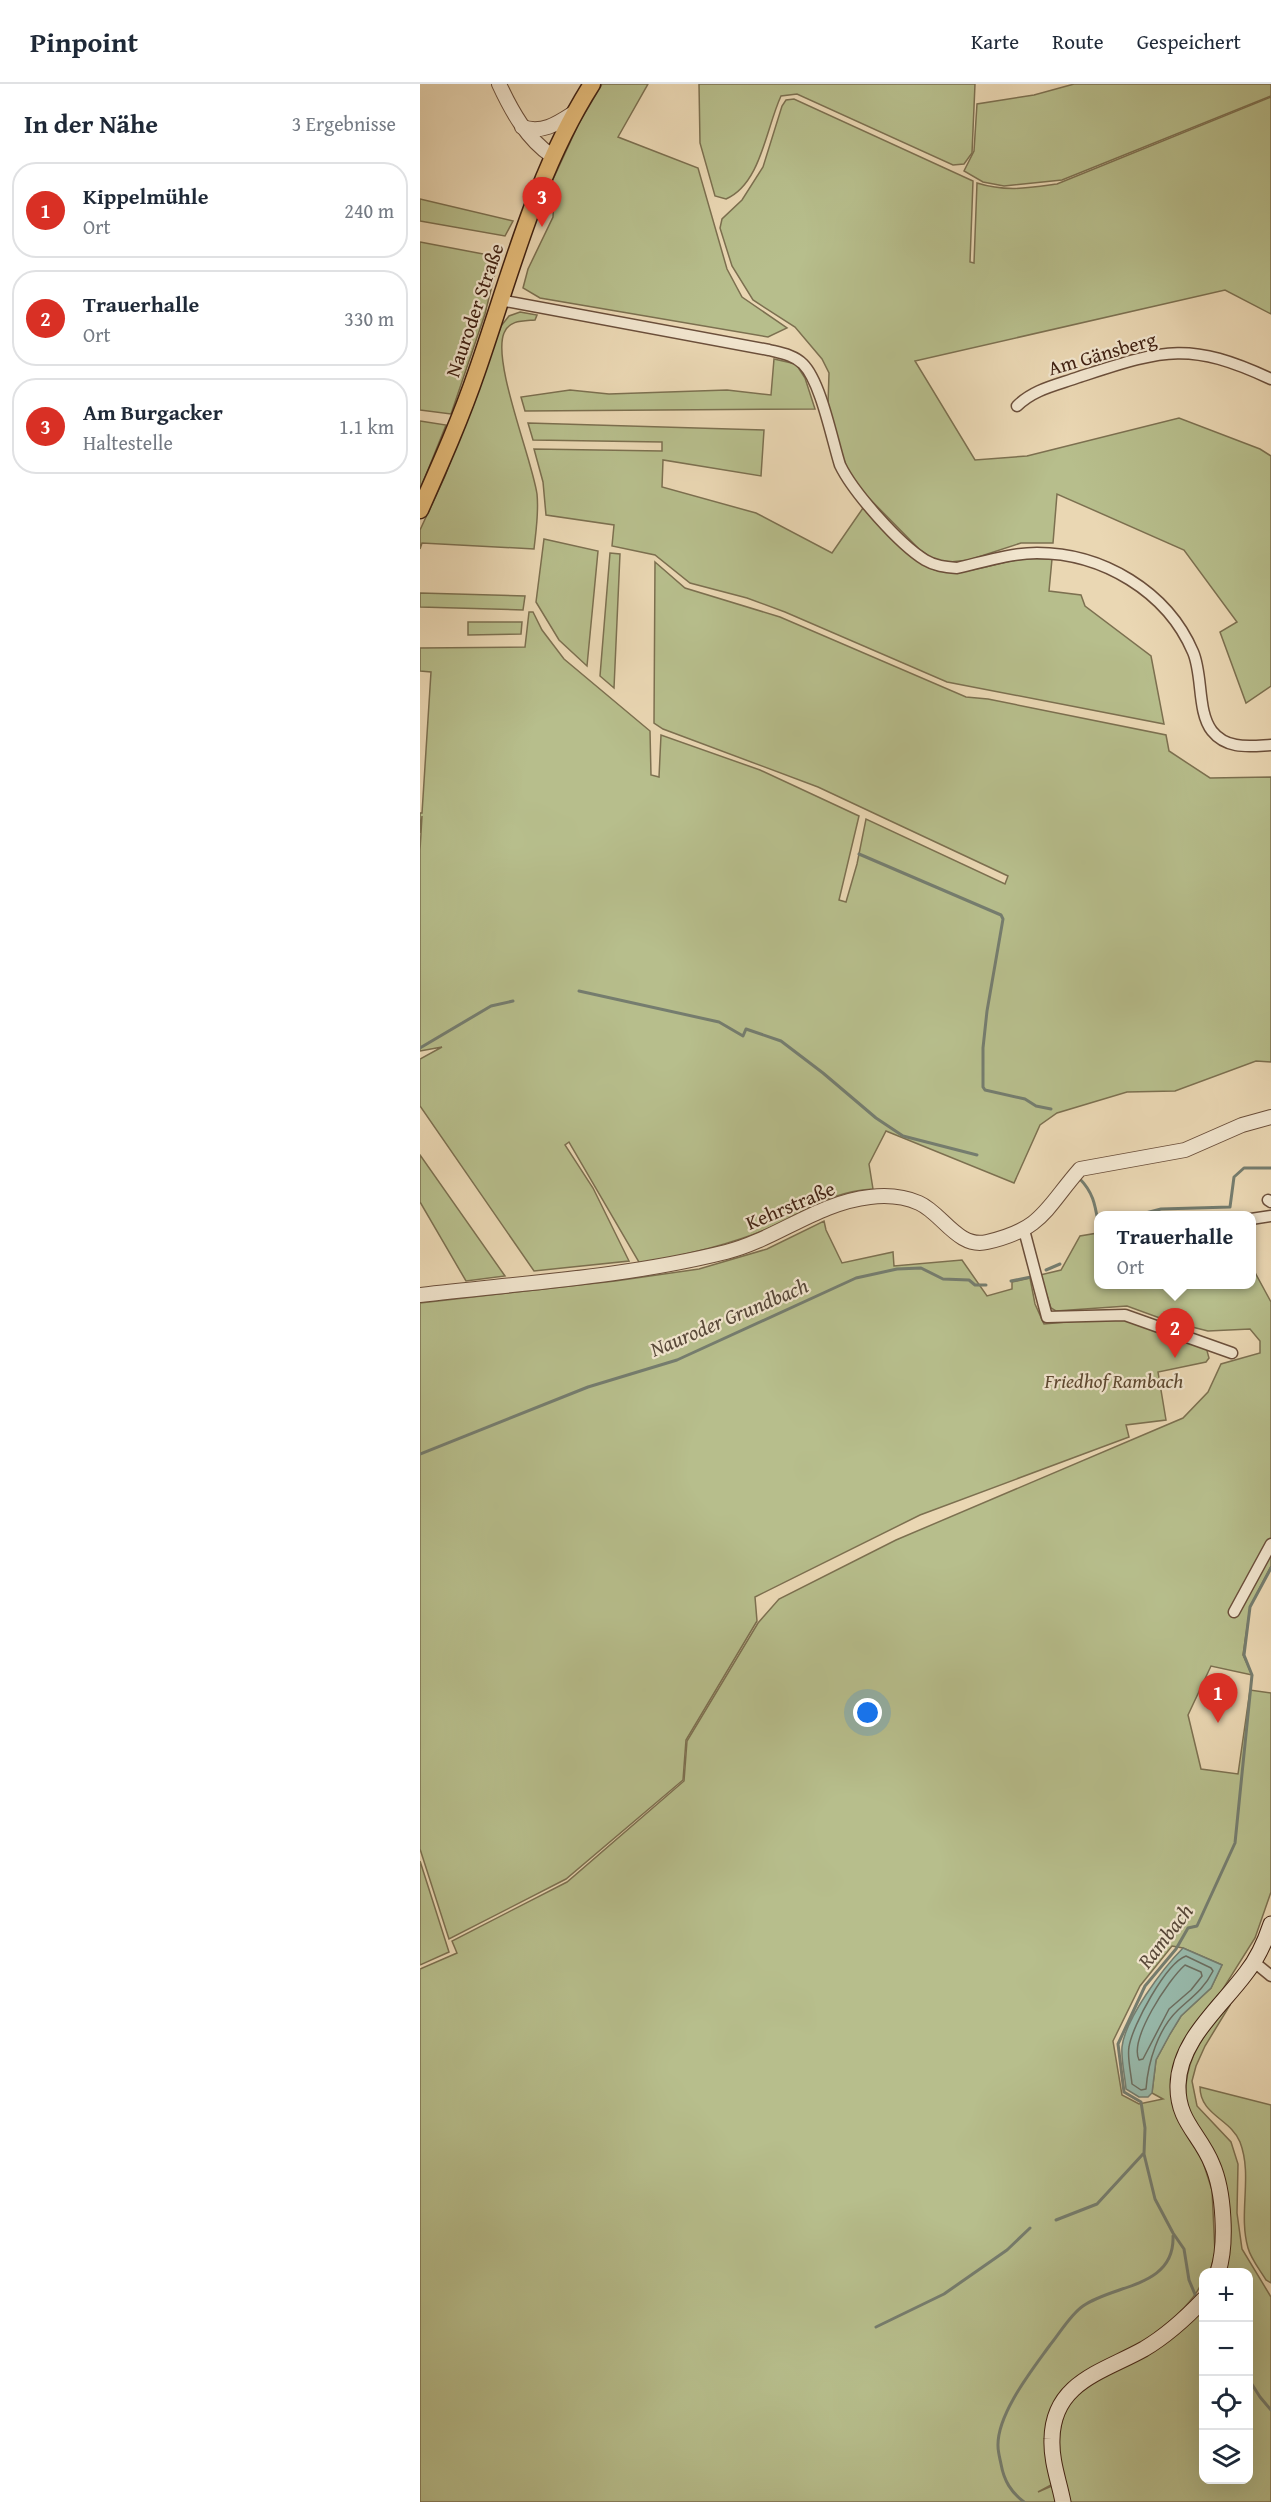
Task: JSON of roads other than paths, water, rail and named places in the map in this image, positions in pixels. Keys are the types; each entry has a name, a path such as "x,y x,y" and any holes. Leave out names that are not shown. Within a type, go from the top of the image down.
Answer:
{"main road":[{"name":"Nauroder Straße","path":"420,510 445,455 473,381 552,156 592,84"},
{"path":"1219,2268 1223,2229 1219,2190 1212,2164 1184,2118 1178,2096 1179,2074 1192,2041 1254,1962 1271,1924"},
{"path":"1063,2502 1052,2451 1052,2437 1056,2415 1065,2397 1079,2383 1160,2338 1199,2305"}],"street":[{"path":"499,84 522,127 540,147 552,156"},
{"path":"522,127 532,130 544,129 575,112"},
{"path":"500,300 769,350 798,360 805,366 818,389 836,454 845,476 914,552 926,561 945,567 957,568 1035,553 1098,563 1116,572 1161,603 1186,639 1197,664 1205,713 1211,730 1226,742 1235,745 1271,745"},
{"name":"Am Gänsberg","path":"1017,406 1034,392 1138,358 1166,352 1208,355 1271,379"},
{"name":"Kehrstraße","path":"420,1295 636,1271 689,1261 756,1241 835,1203 870,1197 898,1196 921,1204 959,1235 975,1244 1024,1230 1044,1216 1080,1169 1185,1150 1242,1125 1271,1117"},
{"path":"1256,1218 1271,1216"},
{"path":"1024,1230 1047,1317 1125,1315 1232,1353"},
{"path":"1234,1612 1271,1544"},
{"path":"1254,1962 1271,1976"}],"water":[{"path":"1183,1948 1222,1965 1211,1988 1181,2016 1170,2034 1156,2060 1152,2093 1148,2097 1139,2097 1126,2089 1122,2052 1125,2036 1146,1994"}],"waterway":[{"path":"859,854 1001,915 1003,919 983,1048 983,1087 985,1090 1025,1099 1036,1106 1051,1109"},
{"path":"579,991 719,1022 743,1036 746,1029 781,1041 876,1118 903,1136 977,1155"},
{"path":"420,1048 491,1006 513,1001"},
{"path":"1153,1211 1230,1207 1234,1177 1244,1168 1271,1168"},
{"path":"1079,1178 1093,1199 1096,1211"},
{"path":"1046,1270 1060,1264"},
{"name":"Nauroder Grundbach","path":"420,1454 588,1387 677,1360 856,1278 897,1269 921,1268 943,1279 969,1280 975,1285 986,1285"},
{"path":"1011,1281 1031,1277"},
{"name":"Rambach","path":"1197,2299 1189,2280 1184,2249 1155,2199 1144,2154 1145,2128 1141,2102 1124,2092 1118,2044 1145,1986 1176,1949 1188,1928 1197,1926 1235,1843 1252,1675 1244,1655 1250,1607 1271,1568"},
{"path":"1056,2220 1097,2204 1143,2154"},
{"path":"876,2327 944,2294 1007,2250 1030,2228"},
{"path":"1024,2502 1006,2481 998,2448 999,2433 1009,2407 1034,2367 1074,2314 1096,2299 1154,2275 1164,2266 1171,2253 1173,2236"},
{"name":"Rambach","path":"1253,2386 1271,2410"}],"place":[{"name":"Am Burgacker","path":"542,227"},
{"name":"Trauerhalle","path":"1175,1358"},
{"name":"Kippelmühle","path":"1218,1723"}],"park label":[{"name":"Friedhof Rambach","path":"1114,1380"}]}
